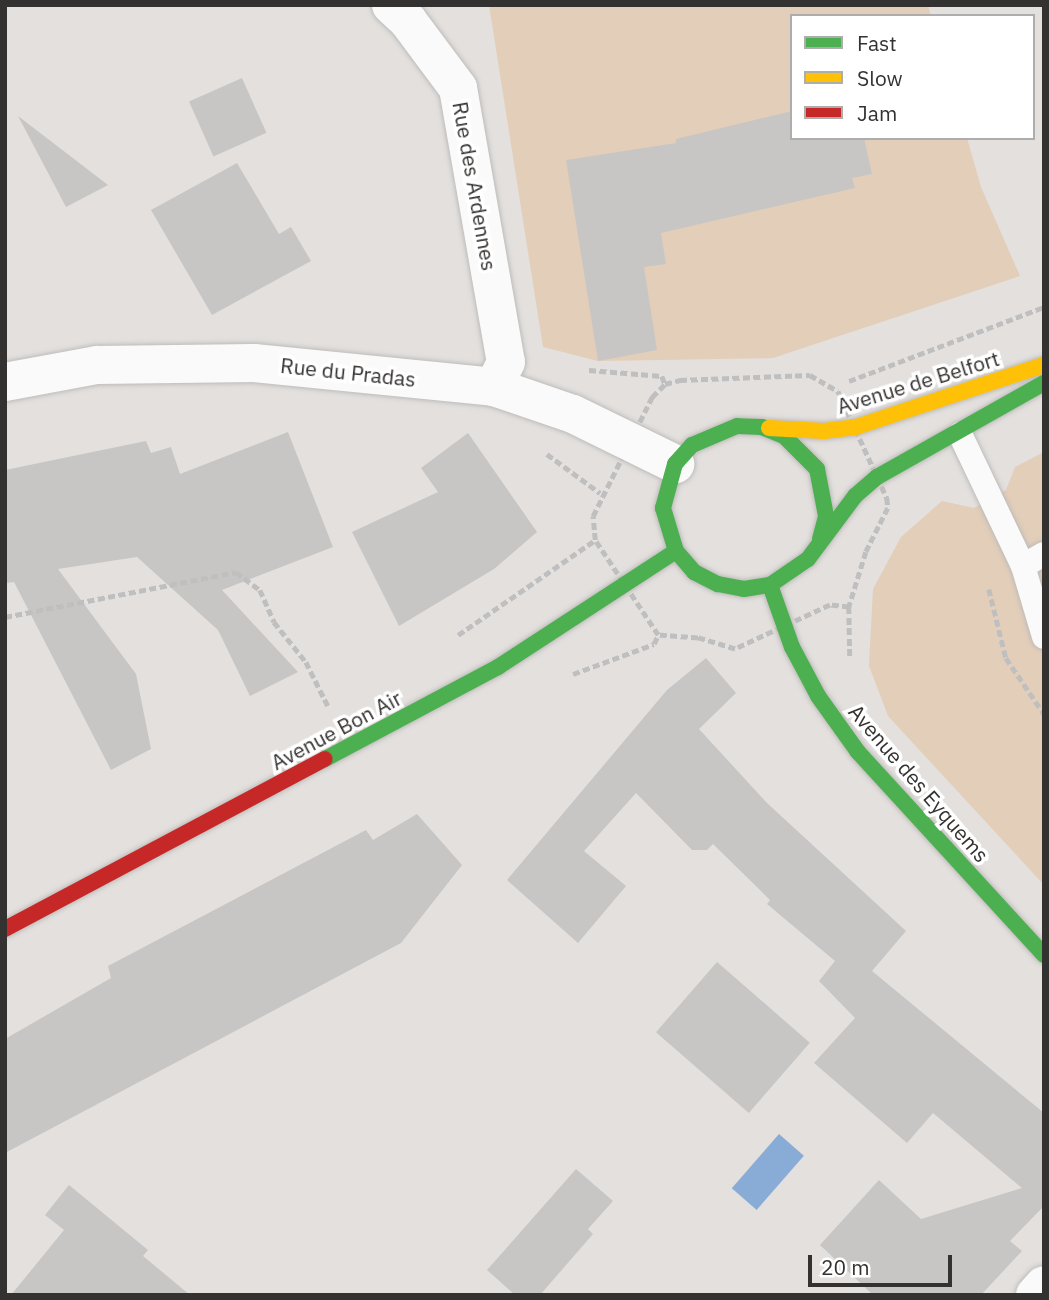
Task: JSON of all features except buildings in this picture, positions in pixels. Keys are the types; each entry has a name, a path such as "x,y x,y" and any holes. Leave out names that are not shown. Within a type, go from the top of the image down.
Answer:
{"main road":[{"name":"Avenue de Belfort","path":"762,427 824,432 856,427 1044,365"},
{"path":"820,539 826,516 817,469 793,443 762,427 737,426 712,433 692,445 675,464 663,508 676,551 695,572 718,584 744,589 771,585 791,574 877,477 960,434 1044,383"},
{"name":"Avenue Bon Air","path":"5,929 498,667 676,551"},
{"name":"Avenue des Eyquems","path":"771,585 784,627 818,696 858,752 1044,955"}],"street":[{"name":"Rue des Ardennes","path":"391,5 408,21 458,88 506,362 494,387"},
{"name":"Rue du Pradas","path":"5,382 97,365 254,363 494,387 573,414 675,464"},
{"path":"1034,1295 1044,1285"}],"lane":[{"path":"960,434 1034,560 1044,637"}],"path":[{"path":"838,391 852,377 1044,307"},
{"path":"810,375 838,391 856,427 888,508 866,552 849,607 830,604 735,649 698,638 658,635 595,540 593,516 652,397 665,384 680,380 810,375"},
{"path":"5,618 236,572 260,590 274,622 306,662 333,715"}],"shaded area":[{"path":"489,5 928,5 930,14 790,14 790,140 968,140 981,187 1020,276 773,358 598,361 543,347"},
{"path":"1044,452 1044,885 888,716 869,666 873,589 901,537 942,501 974,508 1006,490 1015,467"}],"water":[{"path":"779,1134 804,1156 757,1210 732,1188"}],"traffic: fast":[{"path":"820,539 826,516 817,469 784,436 762,427 737,426 692,445 675,464 663,508 676,551 694,572 718,584 744,589 770,585 808,559 855,496 877,477 1044,383"},
{"path":"325,759 498,667 676,551"},
{"path":"770,585 792,647 818,696 858,752 1044,955"}],"traffic: slow":[{"path":"769,428 824,431 856,427 1044,365"}],"traffic: jam":[{"path":"5,929 325,759"}]}
